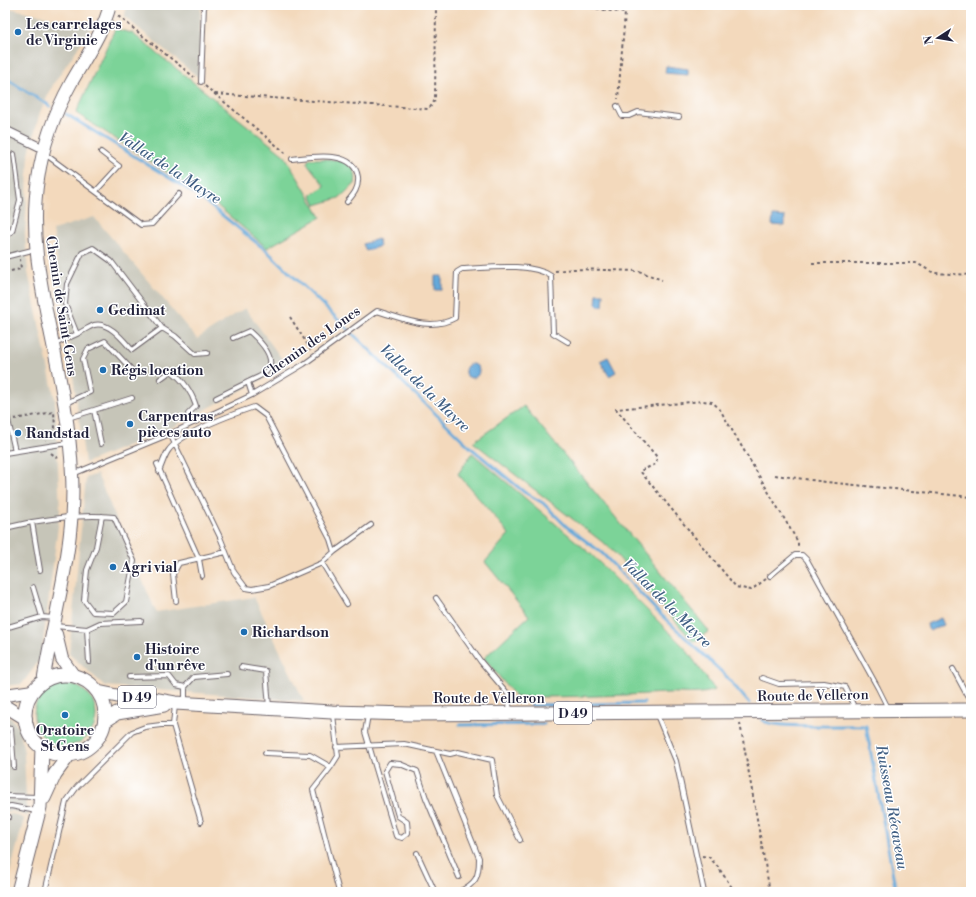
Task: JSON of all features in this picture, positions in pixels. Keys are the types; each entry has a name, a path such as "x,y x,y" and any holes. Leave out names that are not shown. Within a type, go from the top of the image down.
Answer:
{"main road":[{"name":"Chemin de Saint-Gens","path":"43,682 55,622 72,516 72,474 64,404 39,274 36,249 35,205 44,151 54,118 100,31 110,5"},
{"name":"Chemin de Saint-Gens","path":"55,622 62,659 74,676"},
{"path":"58,676 74,676 83,680 98,692 105,711 105,721 96,740 89,747 69,755 60,755 42,748 34,740 28,730 26,719 28,700 33,691 43,682 58,676"},
{"path":"5,695 33,691"},
{"name":"Route de Velleron","path":"98,692 117,696 147,698 180,703 368,713 510,714 971,710"},
{"name":"Route de Velleron","path":"105,721 110,716 124,711 180,703"},
{"path":"5,706 26,719"},
{"path":"18,892 39,805 42,748"},
{"path":"39,805 55,774 69,755"}],"street":[{"path":"5,130 44,151"}],"lane":[{"path":"201,82 204,5"},
{"path":"617,106 622,116 629,116 638,112 679,117"},
{"path":"44,151 141,225 152,224 179,194"},
{"path":"96,191 119,166 101,152"},
{"path":"5,236 12,231 20,200 14,154"},
{"path":"292,159 330,157 344,159 353,166 357,173 359,183 355,193 347,202"},
{"path":"77,334 65,304 67,284 82,253 93,248 111,261 162,328 175,336 195,354 208,353"},
{"path":"5,257 36,249"},
{"name":"Chemin des Lones","path":"72,474 170,434 252,395 278,381 377,311 408,322 445,324 455,318 457,272 462,269 503,267 542,270"},
{"path":"542,270 551,276 554,333 568,342"},
{"path":"53,345 95,325 104,325 122,339 132,350 162,328"},
{"path":"216,398 265,373 270,366 269,356 258,338 249,331 233,338"},
{"path":"64,404 90,392 83,360 88,349 105,341 133,371"},
{"path":"160,378 171,371 179,376 196,406 188,414 190,424"},
{"path":"248,382 252,395"},
{"path":"66,419 132,398"},
{"path":"5,407 15,451"},
{"path":"160,471 168,451 174,444 218,421 254,407 266,416 330,539 334,552"},
{"path":"94,410 101,444"},
{"path":"170,434 220,537 234,572 246,588 252,589 269,586 322,562 371,525"},
{"path":"5,453 45,445 69,443"},
{"path":"156,464 199,559 202,576"},
{"path":"5,528 72,516 102,516 114,517 134,561 126,602 114,613 93,612 84,600 87,570 96,547 102,516"},
{"path":"32,522 40,570"},
{"path":"176,601 173,574 179,563 226,552"},
{"path":"770,576 795,555 802,555 807,560 889,710"},
{"path":"322,562 347,604"},
{"path":"33,587 42,617"},
{"path":"436,598 481,662 508,694 510,714"},
{"path":"5,628 42,617 55,622 87,629 100,622 141,621"},
{"path":"87,629 89,662"},
{"path":"241,667 266,671 269,708"},
{"path":"954,669 967,694 971,694"},
{"path":"201,822 173,725 173,714 180,703 185,687 194,677 226,674"},
{"path":"129,677 169,676 176,684 185,687"},
{"path":"762,678 779,684 824,683 845,687 856,711"},
{"path":"332,712 338,756 313,790 339,892"},
{"path":"368,713 365,732 396,836 402,838 408,832 406,822 398,816 385,771 390,763 400,764 417,771 459,877"},
{"path":"656,713 676,761 704,892"},
{"path":"45,892 66,802 76,787 132,732 145,727 173,725"},
{"path":"5,728 11,729 14,767"},
{"path":"336,747 404,744 450,754 458,752 492,760 497,795 520,840"},
{"path":"436,751 479,858 479,874 470,886 458,892"},
{"path":"265,753 310,755 331,766"},
{"path":"5,796 39,805"},
{"path":"5,807 39,805"},
{"path":"417,853 435,892"}],"path":[{"path":"215,94 429,109 435,100 436,5"},
{"path":"573,5 625,13 617,106"},
{"path":"5,272 21,269 21,261"},
{"path":"812,263 916,264 934,273 971,275"},
{"path":"542,270 561,271 574,269 639,271 662,280"},
{"path":"290,317 315,356"},
{"path":"770,576 751,590 736,587 640,471 656,464 658,457 616,409 703,401 712,402 716,405 798,542 798,555"},
{"path":"13,419 54,412 55,428 51,435 44,440 46,453 52,453 60,460 61,467"},
{"path":"775,475 826,482 971,497"},
{"path":"738,712 770,892"},
{"path":"697,855 709,856 735,892"}],"shaded area":[{"path":"126,5 201,5 199,78 125,17"},
{"path":"5,7 92,27 54,83 40,112 29,153 25,234 28,272 55,400 60,511 41,658 22,684 5,686"},
{"path":"94,217 197,339 245,308 287,366 173,427 85,463 53,230"},
{"path":"97,474 156,612 254,597 304,701 105,686 69,654 86,478"},
{"path":"5,715 12,719 20,730 24,753 27,816 11,811 5,812"},
{"path":"13,814 24,819 5,892 5,815"}],"green space":[{"path":"115,29 132,33 285,156 321,217 267,248 213,202 76,113"},
{"path":"309,159 341,161 348,164 353,168 355,184 339,198 316,205 311,195 325,186 307,163"},
{"path":"524,406 709,631 694,642 610,548 473,442"},
{"path":"472,453 591,554 685,648 715,690 697,693 516,697 484,658 529,616 485,562 509,534 458,474"},
{"path":"59,684 71,684 87,693 94,703 96,715 94,727 87,737 71,746 59,746 48,741 39,732 34,721 34,709 39,698 48,689"}],"water":[{"path":"666,66 688,69 688,75 665,73"},
{"path":"773,216 785,217 784,226 772,225"},
{"path":"378,239 380,246 366,251 363,244"},
{"path":"435,276 442,276 442,290 435,290"},
{"path":"597,294 604,294 603,306 598,306 596,304"},
{"path":"608,357 616,372 609,376 600,361"},
{"path":"469,364 475,364 479,368 479,374 475,378 469,378 465,374 465,368"},
{"path":"941,618 944,625 930,631 928,629 927,624"}],"waterway":[{"name":"Vallat de la Mayre","path":"5,78 50,106"},
{"name":"Vallat de la Mayre","path":"66,114 197,195 267,251 470,447 524,492 543,503 567,527 602,553 657,611 726,676 749,703"},
{"path":"531,705 644,703"},
{"name":"Ruisseau Récaveau","path":"762,720 768,723 794,726 866,726 896,892"},
{"path":"460,725 544,724"}],"place":[{"name":"Les carrelages de Virginie","path":"18,32"},
{"name":"Gedimat","path":"100,310"},
{"name":"Régis location","path":"103,370"},
{"name":"Carpentras pièces auto","path":"130,424"},
{"name":"Randstad","path":"18,433"},
{"name":"Agri vial","path":"113,567"},
{"name":"Richardson","path":"244,632"},
{"name":"Histoire d'un rêve","path":"137,657"},
{"name":"Oratoire St Gens","path":"65,715"}]}
